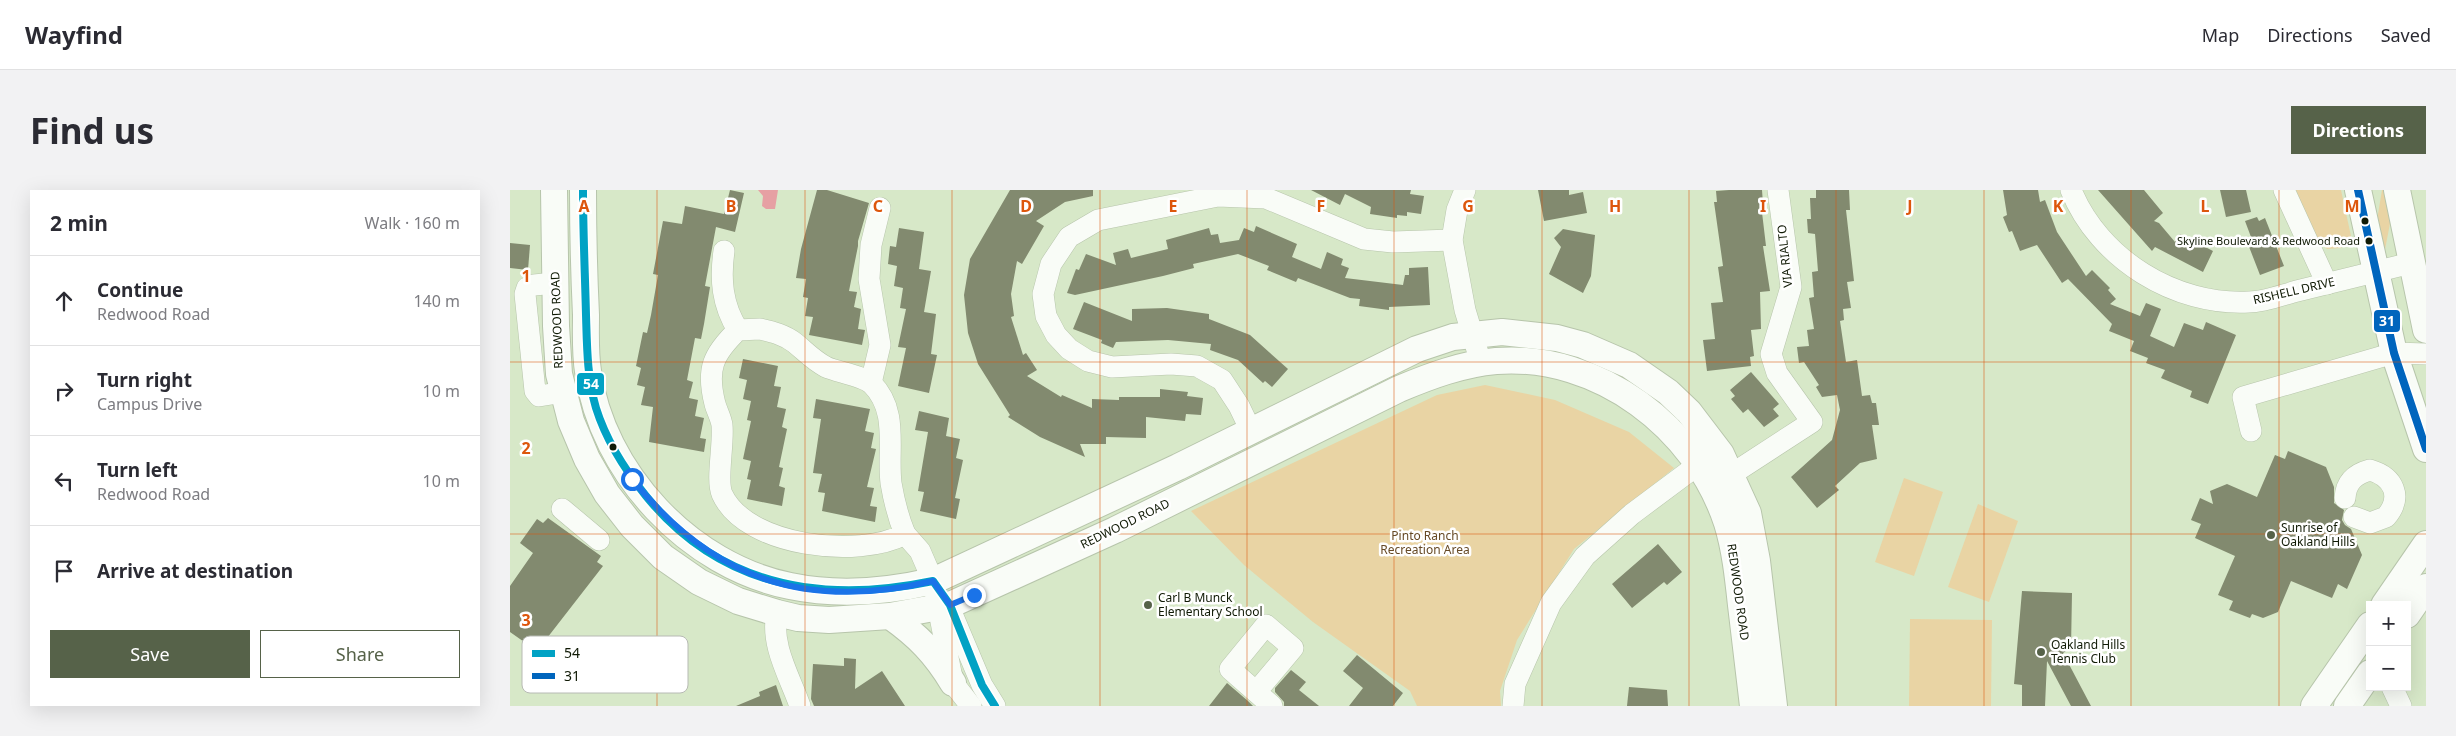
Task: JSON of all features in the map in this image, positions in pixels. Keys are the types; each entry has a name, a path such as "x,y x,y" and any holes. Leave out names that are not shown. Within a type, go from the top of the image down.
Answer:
{"main road":[{"name":"REDWOOD ROAD","path":"554,190 559,374 571,421 587,459 607,494 632,526 663,557 698,582 738,601 798,618 829,620 890,616 945,607 1115,530 1399,389 1443,372 1481,363 1497,361 1533,363 1555,366 1596,379 1634,399 1654,413 1672,431 1699,464 1712,487 1727,523 1736,561 1753,706"},
{"name":"REDWOOD ROAD","path":"583,190 588,371 598,411 610,444 632,479 655,508 682,533 713,556 749,574 790,586 830,592 869,592 908,587 933,581 1251,431 1417,349 1453,337 1502,332 1557,338 1583,345 1629,365 1668,392 1689,412 1721,454 1732,474 1748,513 1757,561 1774,706"},
{"path":"2358,190 2374,271 2394,353 2426,449"},
{"path":"2364,217 2378,190"},
{"path":"2397,190 2426,330"},
{"path":"2387,601 2426,544"},
{"path":"890,616 920,638 940,662 953,682"},
{"path":"2314,706 2360,659 2366,639"},
{"path":"2347,706 2366,679"}],"street":[{"path":"1465,190 1458,210 1452,240 1465,310 1481,363"},
{"name":"VIA RIALTO","path":"1732,474 1812,422 1777,373 1771,354 1791,287 1778,190"},
{"name":"RISHELL DRIVE","path":"2071,190 2076,201 2101,238 2126,263 2157,283 2204,298 2250,302 2411,263"},
{"path":"2284,190 2327,284"},
{"path":"1251,431 1239,406 1222,380 1197,366 1171,364 1112,367 1088,361 1069,349 1056,335 1046,316 1043,294 1051,264 1069,237 1098,220 1218,196 1266,198 1364,239 1393,242 1452,240"},
{"path":"871,383 878,363 880,345 869,279 871,244 880,208"},
{"path":"724,251 721,275 724,294 730,317 738,330"},
{"path":"905,534 892,541 862,547 819,544 785,538 755,527 739,517 728,504 721,492 724,448 722,424 710,381 712,364 722,345 738,330 760,329 780,334 795,343 809,357 826,367 871,383 883,400 890,415 891,481 896,511 905,534 920,551 982,685 995,706"},
{"path":"2251,430 2243,397 2394,353 2426,354"},
{"path":"1513,706 1515,684 1551,603 1585,556 1632,514 1699,464"},
{"path":"562,509 599,540"},
{"path":"945,607 953,682 971,706"},
{"path":"777,613 774,626 776,642 800,706"},
{"path":"2394,691 2401,706"},
{"path":"1256,692 1272,706"}],"green space":[{"path":"2296,190 2341,190 2351,236 2341,248 2327,249 2314,237"},
{"path":"2382,190 2387,190 2391,218 2384,255 2376,226"},
{"name":"Pinto Ranch Recreation Area","path":"1485,385 1555,400 1629,432 1674,468 1574,549 1517,640 1500,691 1501,706 1417,706 1410,691 1313,622 1244,565 1191,511 1437,395"},
{"path":"1904,478 1943,492 1914,576 1875,562"},
{"path":"1978,504 2018,521 1989,602 1948,587"},
{"path":"1910,619 1992,620 1991,706 1909,706"}],"shaded area":[{"path":"758,190 778,190 775,209 766,209 762,206 763,196"}],"building":[{"path":"730,190 744,193 735,232 716,227 705,286 710,287 704,324 701,339 695,338 687,380 693,382 689,398 698,400 695,416 704,418 700,438 706,439 704,452 649,442 653,407 641,405 645,387 637,385 641,368 636,366 643,332 647,333 651,315 658,275 653,274 663,221 682,224 685,206 724,214"},
{"path":"817,190 827,190 869,203 858,241 849,291 857,292 854,307 861,309 858,329 865,330 862,345 809,335 813,317 805,316 808,298 803,297 806,279 796,278 801,249"},
{"path":"1010,190 1093,190 1093,196 1065,202 1036,221 1044,226 1022,264 1017,261 1011,294 1014,316 1011,317 1023,355 1026,353 1037,370 1027,376 1061,397 1062,395 1092,408 1092,399 1119,400 1119,397 1160,397 1160,389 1188,392 1187,396 1203,398 1201,415 1186,414 1185,421 1146,417 1146,438 1106,437 1106,444 1080,444 1085,457 1040,437 1008,417 1010,415 978,364 968,333 964,295 970,259"},
{"path":"1311,190 1411,190 1410,194 1424,196 1421,214 1407,212 1407,216 1397,215 1397,218 1370,214 1371,207 1345,194 1340,205"},
{"path":"1538,190 1569,190 1569,195 1583,192 1587,213 1544,221"},
{"path":"1762,190 1763,204 1761,204 1766,246 1763,246 1770,291 1760,292 1761,329 1751,330 1754,356 1750,357 1751,366 1707,371 1703,340 1715,339 1711,303 1723,302 1718,267 1723,266 1714,202 1717,202 1716,191"},
{"path":"1816,190 1849,190 1850,210 1846,210 1854,281 1847,282 1851,308 1843,309 1844,320 1840,321 1846,362 1857,360 1862,396 1870,395 1872,403 1876,403 1879,425 1872,425 1877,459 1860,463 1835,486 1839,490 1817,508 1791,477 1832,440 1840,410 1837,395 1822,397 1816,387 1819,385 1804,362 1799,363 1797,347 1809,346 1807,330 1814,329 1809,298 1814,297 1812,272 1818,271 1815,234 1808,233 1807,219 1811,219 1810,198 1816,198"},
{"path":"2003,190 2038,190 2040,202 2045,200 2057,232 2086,276 2092,270 2110,288 2108,290 2116,299 2110,304 2140,316 2146,303 2161,309 2150,336 2174,347 2184,323 2203,330 2206,322 2236,335 2208,404 2190,397 2192,391 2161,378 2165,370 2146,363 2148,358 2130,351 2134,341 2109,331 2112,324 2068,279 2062,283 2037,245 2020,251 2012,231 2009,232 2003,217 2007,215"},
{"path":"2098,190 2144,190 2163,213 2154,221 2159,223 2175,242 2180,234 2213,251 2203,272 2155,247 2152,251"},
{"path":"2220,190 2246,190 2251,212 2226,217"},
{"path":"2257,217 2259,221 2265,218 2284,266 2260,275 2246,239 2251,237 2245,221"},
{"path":"1256,226 1297,244 1292,257 1321,269 1327,252 1343,259 1341,265 1349,268 1345,278 1403,285 1405,275 1409,275 1409,268 1428,267 1430,305 1389,307 1389,310 1359,306 1360,299 1350,298 1298,278 1296,282 1267,270 1269,266 1238,254 1193,264 1194,268 1163,276 1075,295 1067,293 1076,269 1079,270 1086,254 1116,265 1113,253 1128,249 1131,258 1168,249 1166,240 1209,228 1211,235 1218,234 1220,243 1239,240 1244,228 1254,232"},
{"path":"899,228 924,232 919,269 931,271 924,312 936,314 931,354 937,355 929,393 898,386 906,348 898,347 906,309 900,308 903,288 894,286 897,266 888,264 890,246 896,247"},
{"path":"1563,229 1595,235 1591,276 1583,293 1549,274 1561,247 1554,238"},
{"path":"510,243 530,245 528,270 510,268"},
{"path":"1084,302 1132,321 1132,309 1167,308 1209,314 1209,319 1250,335 1288,369 1272,387 1265,381 1263,383 1238,360 1210,350 1211,344 1168,340 1116,342 1113,348 1101,343 1102,340 1073,329"},
{"path":"743,359 778,366 774,386 781,387 777,407 786,409 782,427 787,429 779,467 783,468 779,486 785,488 782,506 747,499 751,480 747,479 751,461 743,459 751,421 747,420 751,401 743,399 747,380 739,378"},
{"path":"1751,372 1779,404 1773,409 1779,416 1764,427 1748,409 1743,413 1731,399 1735,396 1730,390"},
{"path":"816,399 870,409 865,431 874,433 871,448 876,449 867,487 874,488 870,506 877,507 875,522 822,511 825,493 818,492 822,474 813,473 821,419 813,418"},
{"path":"919,411 949,418 946,436 960,439 956,458 963,460 955,498 960,499 956,519 920,511 924,492 918,491 928,432 915,430"},
{"name":"Sunrise of Oakland Hills","path":"2288,451 2326,467 2334,487 2334,503 2344,510 2342,520 2351,529 2362,555 2347,589 2338,584 2332,598 2291,581 2278,612 2263,618 2252,614 2250,618 2229,610 2233,601 2218,595 2235,556 2195,538 2201,524 2191,520 2200,498 2213,504 2210,491 2227,484 2257,497 2275,455 2285,459"},
{"path":"548,518 601,556 597,562 603,566 549,636 522,636 522,640 510,632 510,586 533,553 520,543 537,519 543,523"},
{"path":"1658,544 1682,572 1667,585 1664,582 1632,608 1612,584"},
{"name":"Oakland Hills Tennis Club","path":"2022,591 2072,593 2071,648 2063,653 2091,706 2071,706 2047,661 2045,706 2022,706 2022,685 2014,684"},
{"path":"1357,655 1403,693 1393,706 1349,706 1363,688 1343,671"},
{"path":"844,658 856,659 855,689 882,671 905,706 814,706 811,699 813,664 844,666"},
{"path":"1291,670 1306,682 1299,690 1319,706 1284,706 1284,702 1275,692 1275,688"},
{"path":"1227,683 1248,701 1253,706 1209,706"},
{"path":"776,685 783,706 736,706 760,696 759,692"},
{"path":"1629,687 1667,690 1668,706 1627,706"}],"transit line":[{"name":"54","path":"583,190 587,350 593,396 600,420 611,443 646,496 675,527 707,551 740,569 776,581 813,588 852,590 892,588 933,581 950,605 982,685 995,706"},
{"name":"31","path":"2358,190 2394,353 2426,449"}],"place":[{"name":"Skyline Boulevard & Redwood Road","path":"2369,241"},
{"name":"Sunrise of Oakland Hills","path":"2271,535"},
{"name":"Carl B Munck Elementary School","path":"1148,605"},
{"name":"Oakland Hills Tennis Club","path":"2041,652"}],"route":[{"path":"632,479 655,508 682,533 713,556 749,574 790,586 830,592 869,592 908,587 933,581 950,605 974,595"}]}
